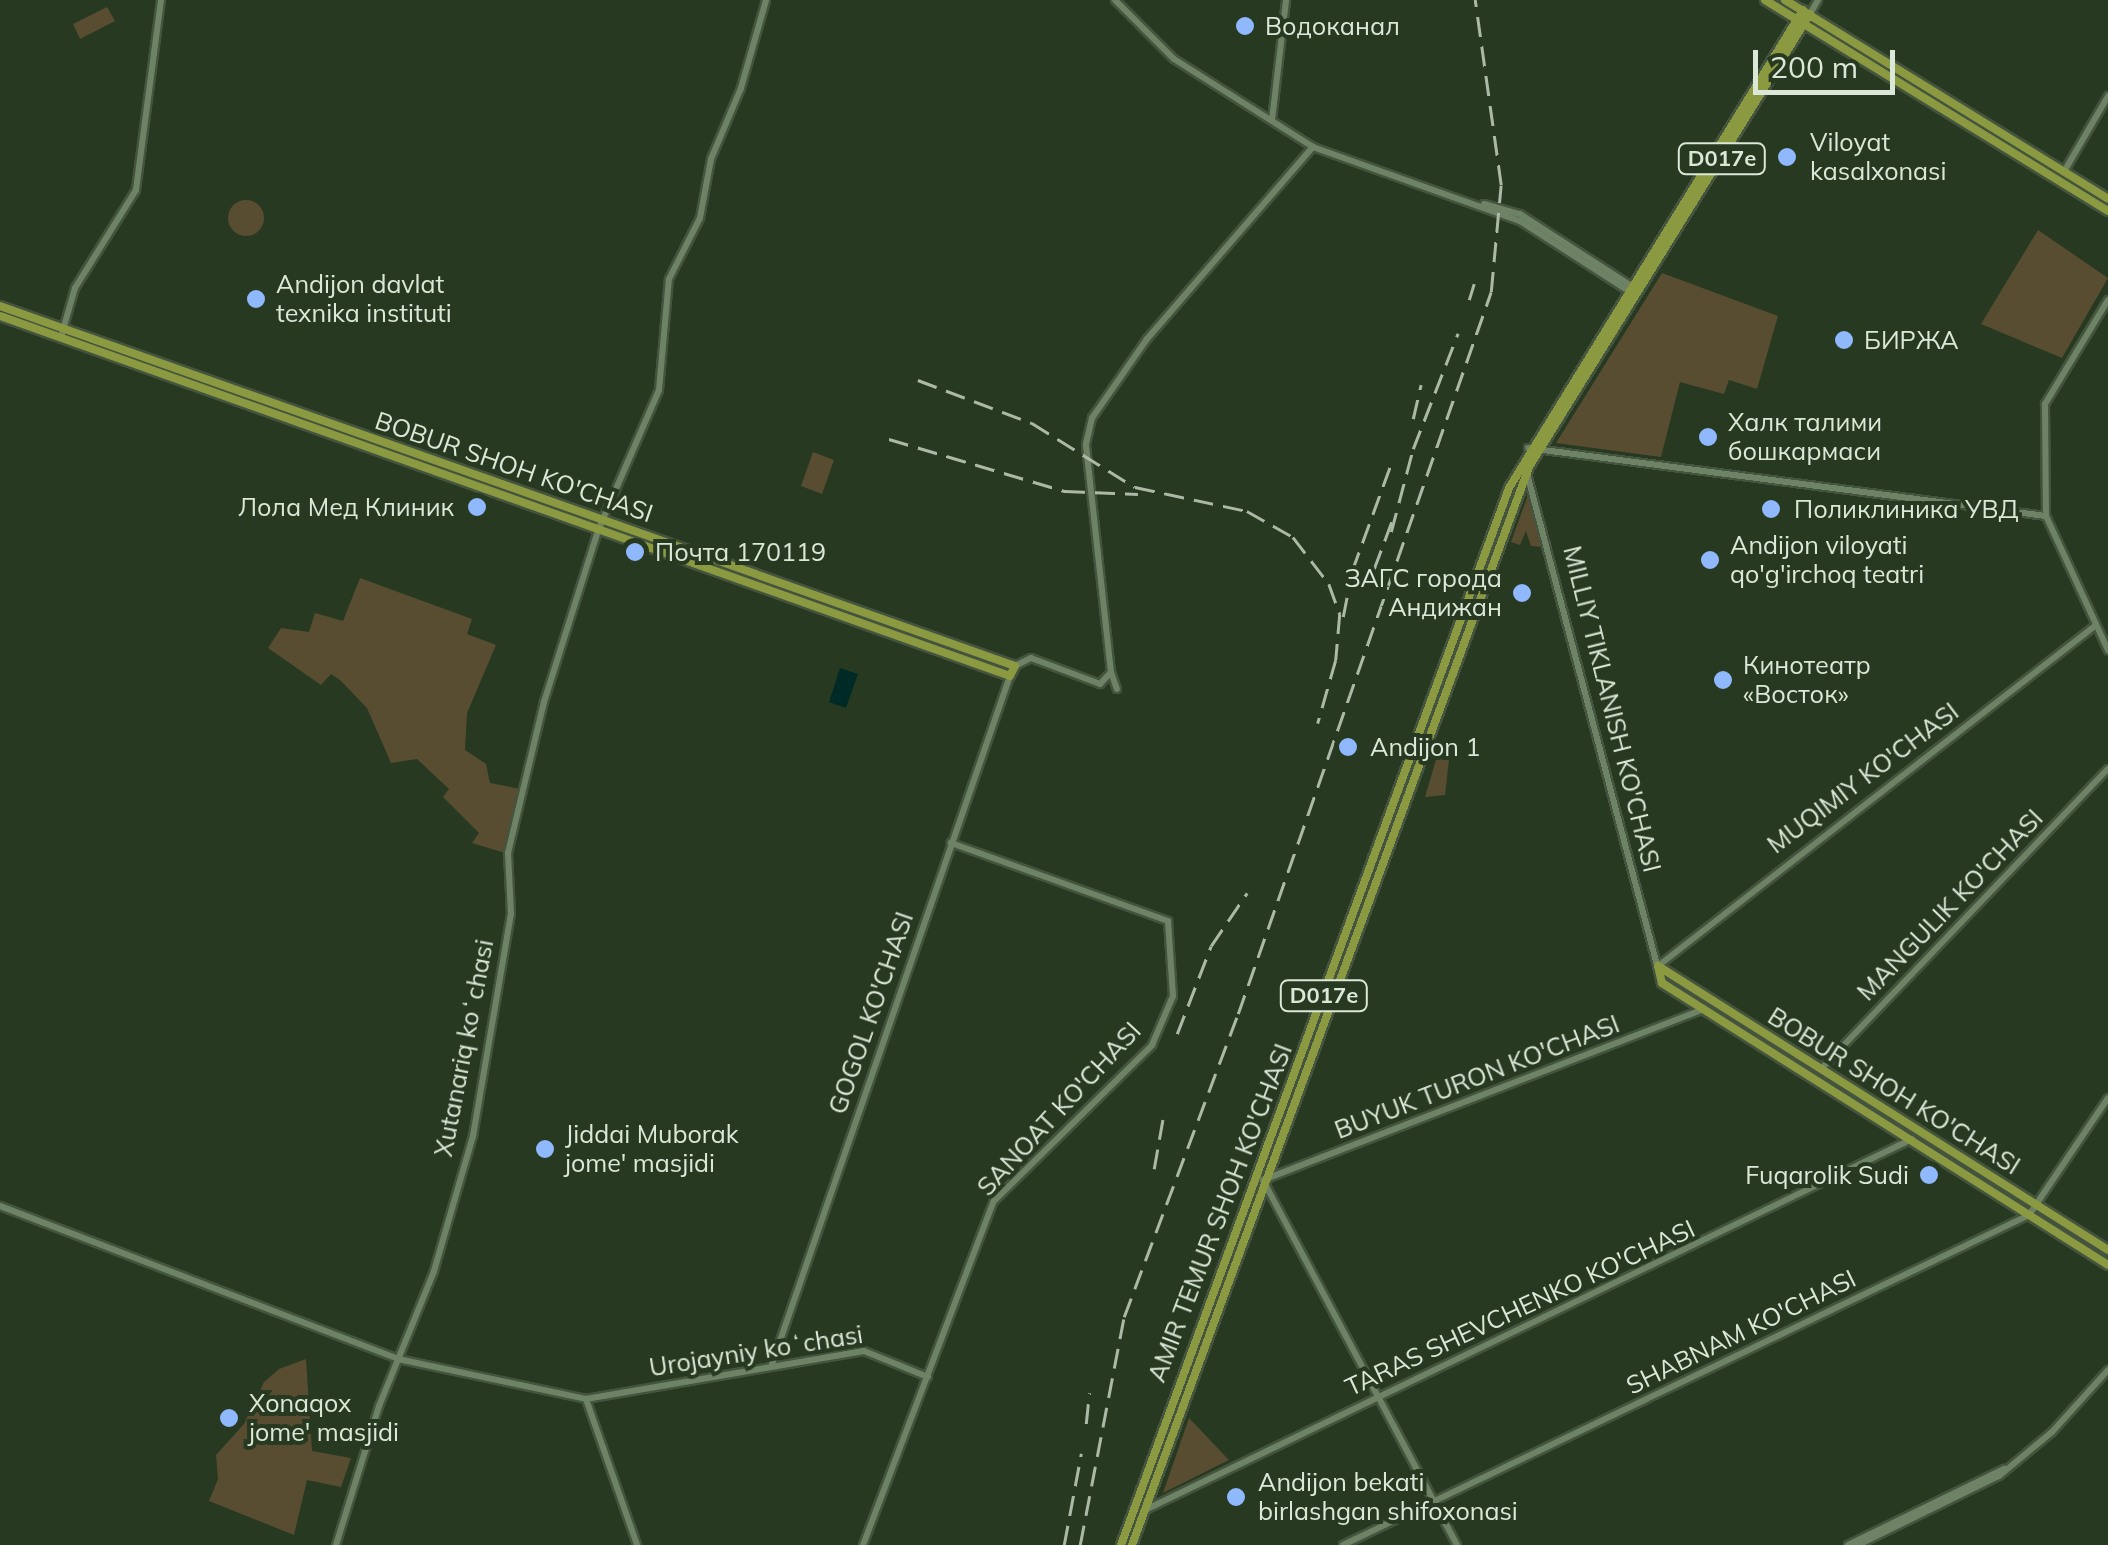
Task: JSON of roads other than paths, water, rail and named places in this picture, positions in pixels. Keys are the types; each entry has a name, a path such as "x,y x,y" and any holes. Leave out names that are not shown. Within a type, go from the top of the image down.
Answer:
{"main road":[{"path":"1766,0 1804,17 2108,199"},
{"path":"1785,0 1804,17"},
{"name":"D017e","path":"1533,450 1628,288 1804,17"},
{"name":"D017e","path":"1533,450 1638,293 1804,17"},
{"path":"2063,174 2108,211"},
{"name":"BOBUR SHOH KO'CHASI","path":"0,306 62,333 599,528 1014,666"},
{"name":"BOBUR SHOH KO'CHASI","path":"0,316 62,333 604,519 929,640"},
{"name":"AMIR TEMUR SHOH KO'CHASI","path":"1120,1545 1399,815 1533,450"},
{"name":"BOBUR SHOH KO'CHASI","path":"954,648 1010,676"},
{"path":"1010,676 1014,666"},
{"name":"BOBUR SHOH KO'CHASI","path":"1658,966 1662,983 2108,1265"},
{"name":"BOBUR SHOH KO'CHASI","path":"1658,966 2108,1250"},
{"name":"AMIR TEMUR SHOH KO'CHASI","path":"1132,1545 1258,1178"}],"street":[{"path":"62,333 75,288 136,190 161,0"},
{"name":"Xutanariq koʻchasi","path":"336,1545 398,1359 434,1271 472,1136 510,914 511,840 544,702 599,528 659,390 669,279 700,218 711,158 742,88 766,0"},
{"path":"1115,0 1174,58 1313,147 1478,204 1520,214 1638,293"},
{"path":"1272,120 1286,0"},
{"path":"1804,17 1809,0"},
{"path":"1804,17 1818,0"},
{"path":"2063,174 2108,96"},
{"path":"1117,689 1086,444 1092,418 1147,339 1313,147"},
{"path":"2108,300 2045,404 2046,516 2108,650"},
{"path":"1533,450 2046,516"},
{"name":"MILLIY TIKLANISH KO'CHASI","path":"1523,469 1658,966"},
{"name":"MUQIMIY KO'CHASI","path":"1658,966 2096,625"},
{"path":"1014,666 1031,658 1100,684 1112,672"},
{"name":"GOGOL KO'CHASI","path":"772,1364 1010,676"},
{"name":"MANGULIK KO'CHASI","path":"1821,1068 2108,769"},
{"name":"SANOAT KO'CHASI","path":"863,1545 994,1201 1152,1045 1173,996 1168,921 951,843"},
{"name":"BUYUK TURON KO'CHASI","path":"1258,1178 1704,1008"},
{"path":"2029,1216 2108,1098"},
{"name":"TARAS SHEVCHENKO KO'CHASI","path":"1144,1511 1912,1139"},
{"path":"1258,1178 1381,1395 1457,1545"},
{"path":"0,1206 398,1359 586,1399 637,1545"},
{"name":"SHABNAM KO'CHASI","path":"1343,1545 1436,1504 2029,1216"},
{"name":"Urоjayniy koʻchasi","path":"586,1399 864,1351 928,1377"},
{"path":"1848,1545 2005,1468 2052,1432 2108,1370"},
{"path":"1858,1545 1881,1531"}],"water":[{"path":"840,668 858,674 846,708 829,702"}],"railway":[{"path":"1080,1545 1124,1317 1238,1014 1491,292 1501,185 1475,0"},
{"path":"1469,300 1474,284"},
{"path":"1391,532 1413,449 1458,333"},
{"path":"918,380 1032,423 1135,487 1247,511 1293,537 1329,584 1340,614 1336,660 1318,723"},
{"path":"1413,419 1421,385"},
{"path":"889,439 1065,491 1138,494"},
{"path":"1343,617 1352,571 1391,464"},
{"path":"1374,569 1393,518"},
{"path":"1177,1034 1211,946 1247,893"},
{"path":"1154,1169 1163,1118"},
{"path":"1086,1424 1089,1393"},
{"path":"1064,1545 1081,1454"}],"place":[{"name":"Водоканал","path":"1245,26"},
{"name":"Viloyat kasalxonasi","path":"1787,157"},
{"name":"Andijon davlat texnika instituti","path":"256,299"},
{"name":"БИРЖА","path":"1844,340"},
{"name":"Халк талими бошкармаси","path":"1708,437"},
{"name":"Лола Мед Клиник","path":"477,507"},
{"name":"Поликлиника УВД","path":"1771,509"},
{"name":"Почта 170119","path":"635,552"},
{"name":"Andijon viloyati qo'g'irchoq teatri","path":"1710,560"},
{"name":"ЗАГС города Андижан","path":"1522,593"},
{"name":"Кинотеатр «Восток»","path":"1723,680"},
{"name":"Andijon 1","path":"1348,747"},
{"name":"Jiddai Muborak jome' masjidi","path":"545,1149"},
{"name":"Fuqarolik Sudi","path":"1929,1175"},
{"name":"Xonaqox jome' masjidi","path":"229,1418"},
{"name":"Аndijon bekati birlashgan shifoxonasi","path":"1236,1497"}]}
